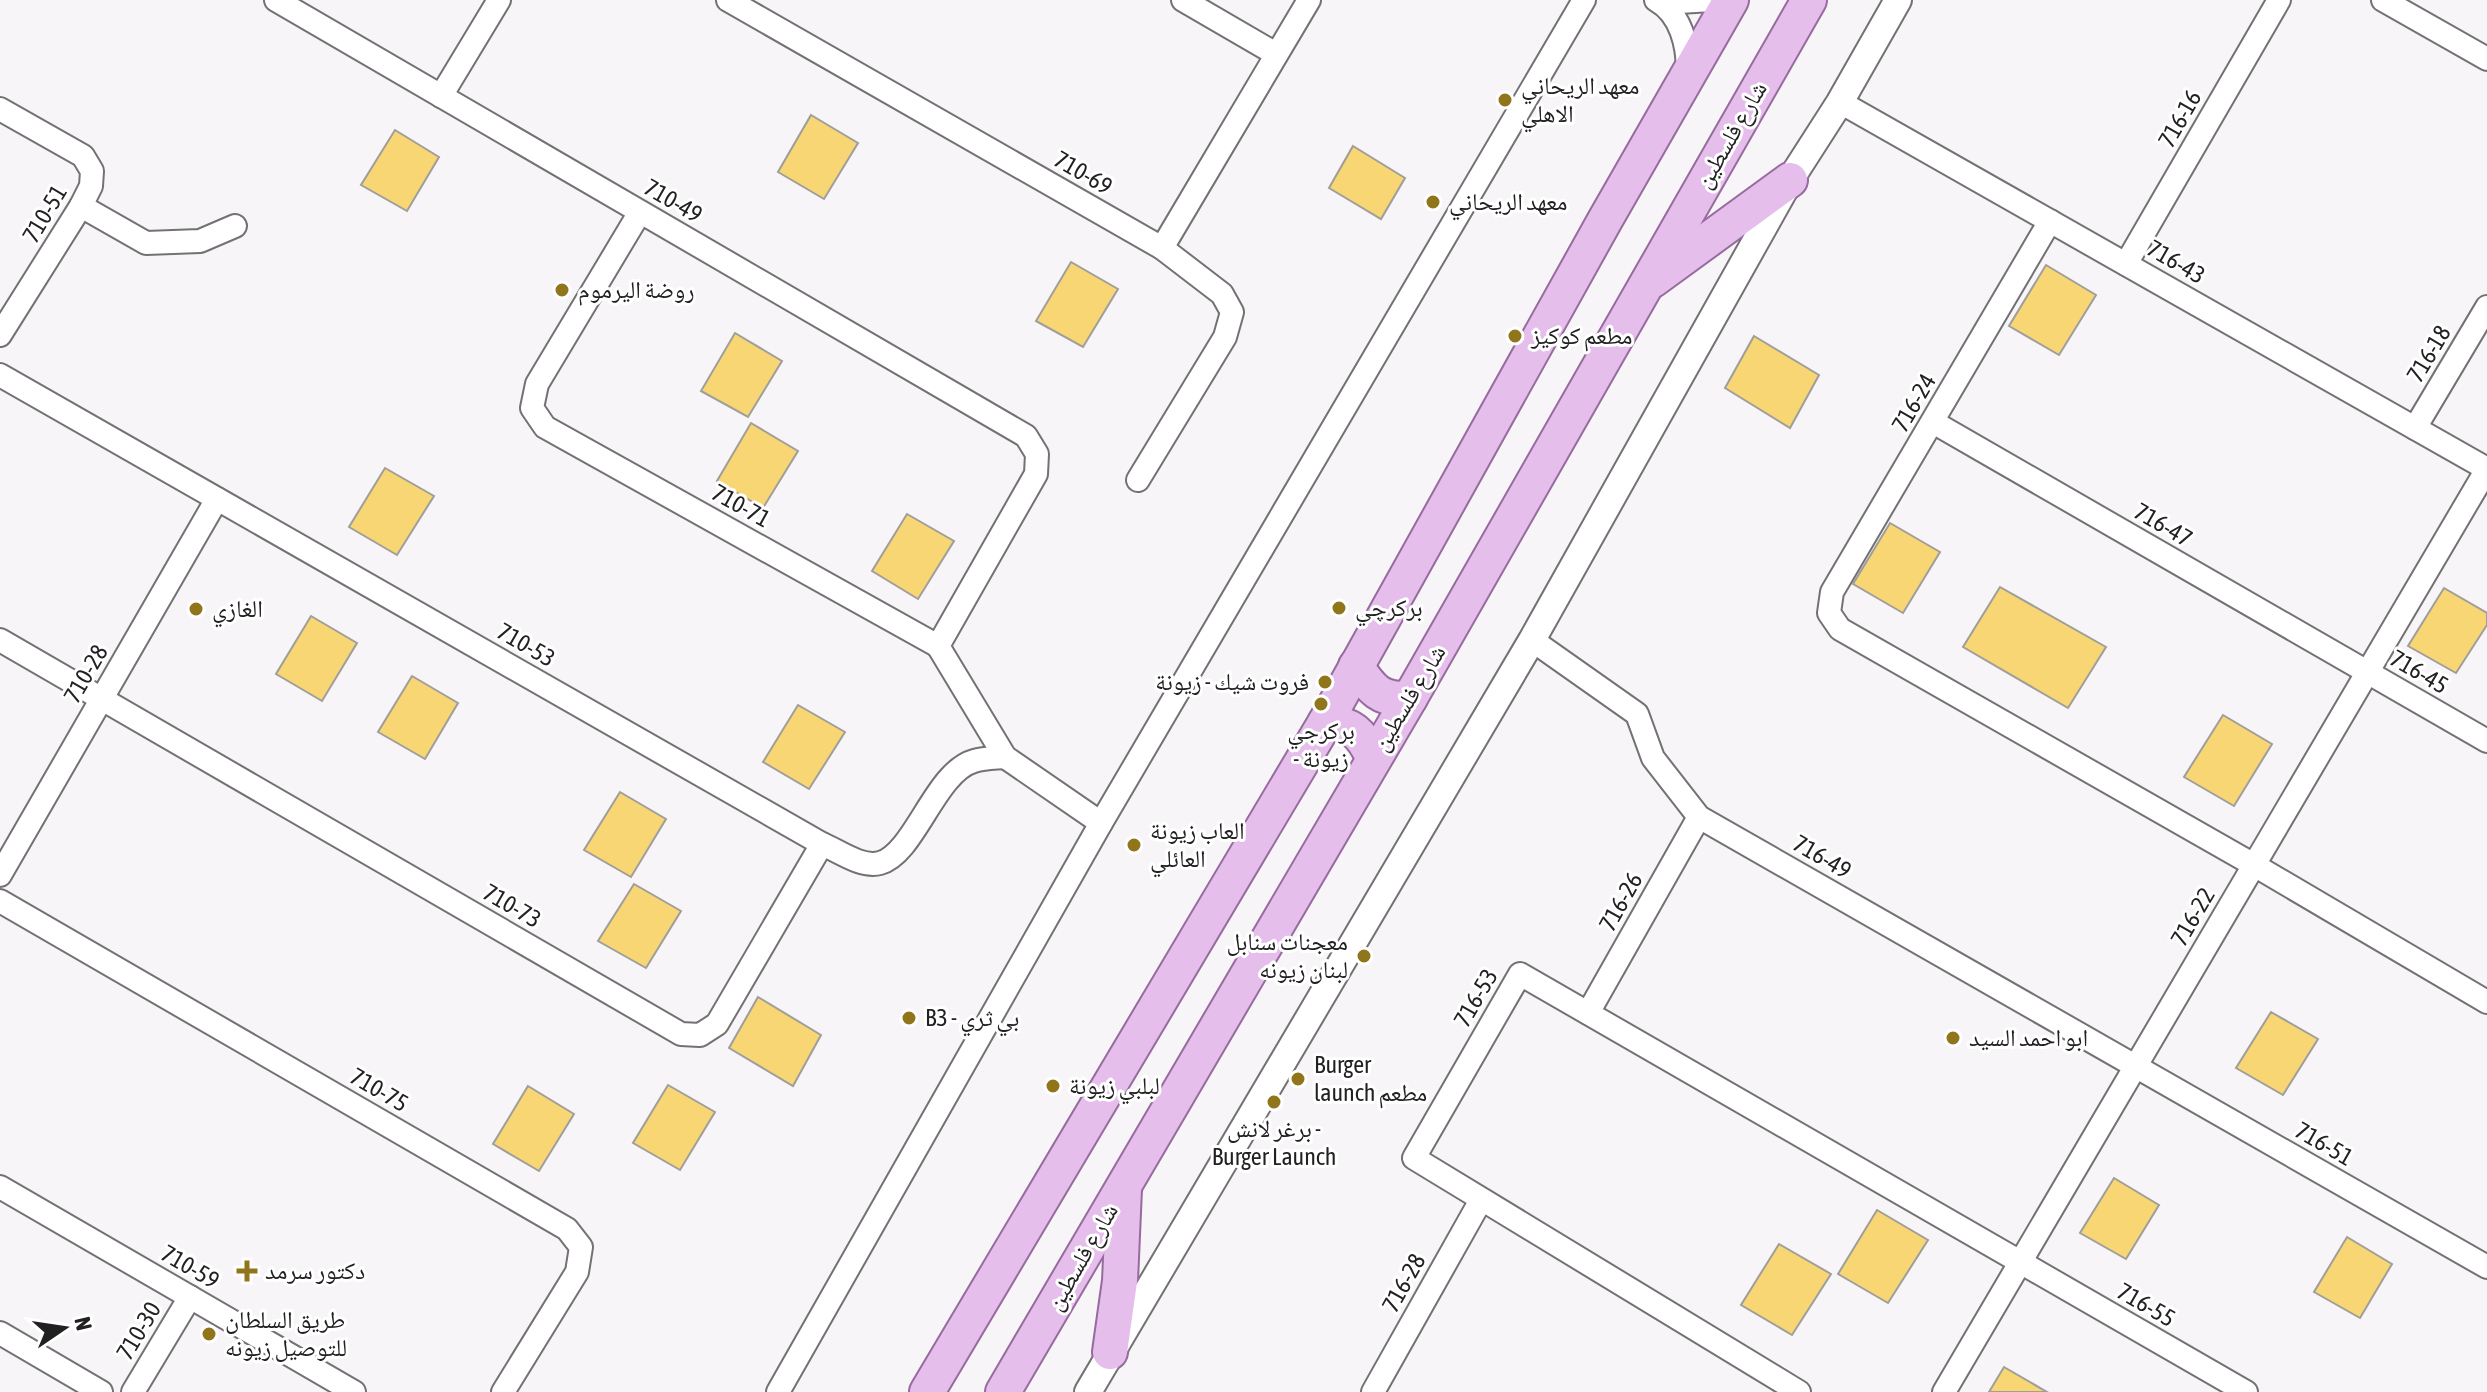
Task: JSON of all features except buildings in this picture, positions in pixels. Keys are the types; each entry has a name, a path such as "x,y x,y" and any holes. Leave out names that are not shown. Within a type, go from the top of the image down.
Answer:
{"main road":[{"path":"927,1392 1325,723 1731,0"},
{"name":"شارع فلسطين","path":"1003,1392 1410,698 1809,0"},
{"path":"1643,288 1790,180"},
{"path":"1356,666 1369,686 1380,694 1394,700 1410,698"},
{"path":"1325,723 1337,722 1352,727 1366,741 1373,757"},
{"path":"1110,1352 1120,1281 1124,1184"}],"street":[{"name":"710-49","path":"276,0 1026,436 1037,454 1036,474 938,646"},
{"path":"441,96 499,0"},
{"name":"710-69","path":"728,0 1162,248 1222,294 1232,312 1225,337 1138,480"},
{"path":"1183,0 1276,54"},
{"path":"1162,248 1309,0"},
{"path":"778,1392 1101,823 1584,0"},
{"path":"1659,2 1712,0"},
{"path":"1088,1392 1532,640 1790,180 1840,102 1898,0"},
{"name":"716-16","path":"2126,264 2279,0"},
{"path":"2383,0 2487,59"},
{"path":"1659,2 1675,18 1682,34 1688,51 1688,73"},
{"name":"716-43","path":"1840,102 2487,469"},
{"name":"710-51","path":"0,109 83,156 92,171 91,186 81,206 0,335"},
{"path":"81,206 146,243 200,241 235,226"},
{"name":"710-71","path":"640,212 537,384 532,408 545,427 938,646"},
{"name":"716-24","path":"2050,221 1832,592 1829,613 1840,629 2254,865"},
{"name":"716-18","path":"2415,428 2487,307"},
{"name":"710-53","path":"0,375 822,844 863,862 878,863 895,855 953,774 973,761 1005,757"},
{"name":"716-47","path":"1933,422 2368,672"},
{"name":"716-22","path":"1944,1392 2487,469"},
{"name":"710-28","path":"0,875 217,499"},
{"name":"710-73","path":"0,640 681,1034 700,1035 717,1024 822,844"},
{"name":"716-49","path":"1532,640 1637,714 1653,758 1699,817 2136,1066"},
{"path":"938,646 1005,757 1101,823"},
{"name":"716-45","path":"2368,672 2487,741"},
{"name":"716-26","path":"1588,1013 1699,817"},
{"path":"2254,865 2487,1002"},
{"name":"710-75","path":"0,901 567,1229 581,1247 577,1272 503,1392"},
{"name":"716-53","path":"1799,1392 1414,1158 1520,974 2020,1262"},
{"name":"716-51","path":"2136,1066 2487,1267"},
{"name":"710-59","path":"0,1187 190,1297 316,1382 354,1392"},
{"name":"716-28","path":"1373,1392 1481,1200"},
{"name":"716-55","path":"2020,1262 2246,1392"},
{"name":"710-30","path":"133,1392 190,1297"},
{"path":"0,1333 101,1392"}],"place":[{"name":"معهد الريحاني الاهلي","path":"1505,100"},
{"name":"معهد الريحاني","path":"1433,202"},
{"name":"روضة اليرموم","path":"562,290"},
{"name":"مطعم كوكيز","path":"1515,336"},
{"name":"بركرچي","path":"1339,608"},
{"name":"الغازي","path":"196,609"},
{"name":"فروت شيك - زيونة","path":"1325,682"},
{"name":"بركرجي - زيونة","path":"1321,704"},
{"name":"العاب زيونة العائلي","path":"1134,845"},
{"name":"معجنات سنابل لبنان زيونه","path":"1364,956"},
{"name":"B3 - بي ثري","path":"909,1018"},
{"name":"ابو احمد السيد","path":"1953,1038"},
{"name":"Burger launch مطعم","path":"1298,1079"},
{"name":"لبلبي زيونة","path":"1053,1086"},
{"name":"برغر لانش - Burger Launch","path":"1274,1102"},
{"name":"دكتور سرمد","path":"247,1271"},
{"name":"طريق السلطان للتوصيل زيونه","path":"209,1334"}]}
